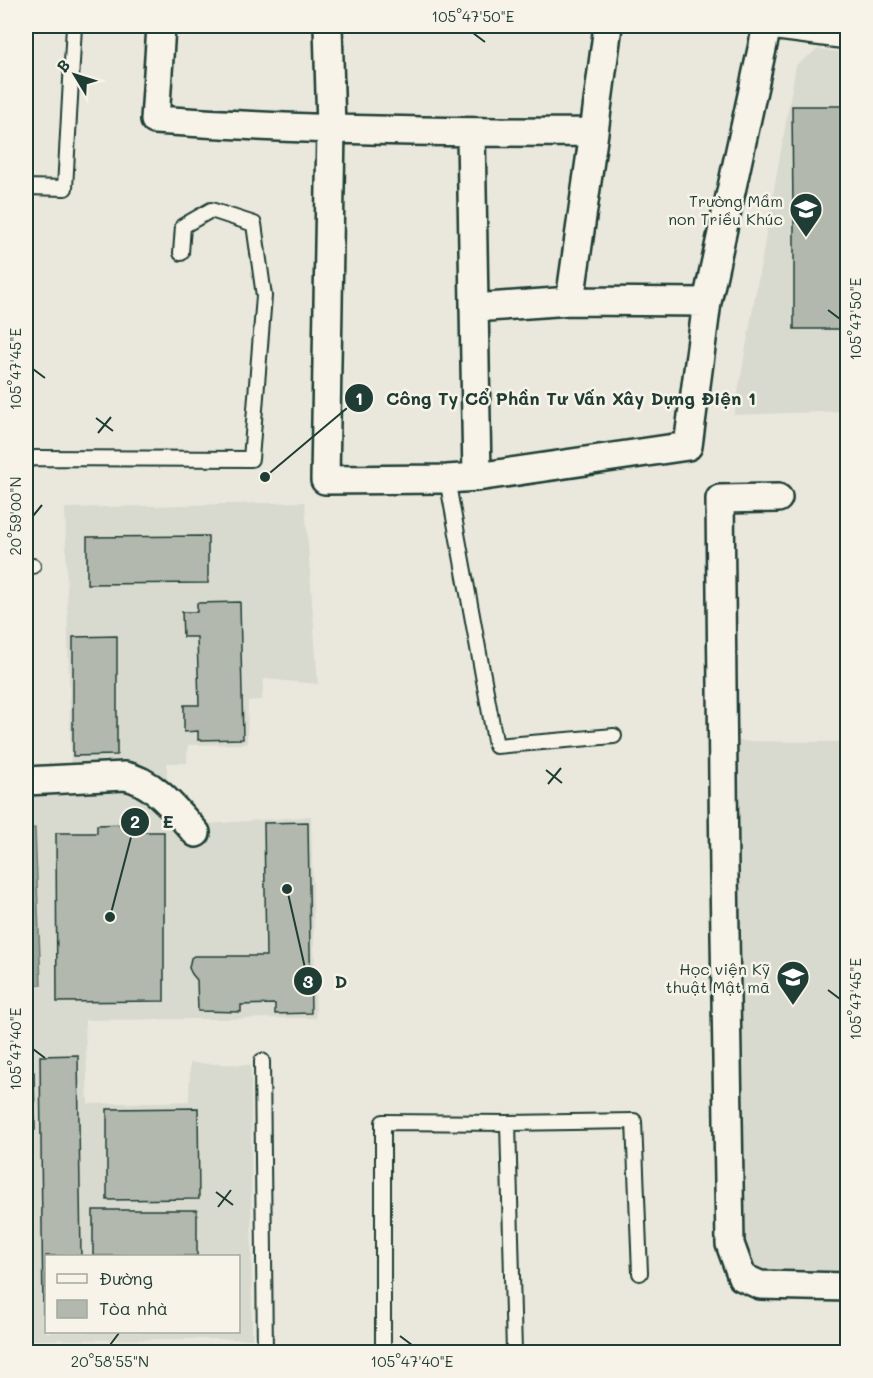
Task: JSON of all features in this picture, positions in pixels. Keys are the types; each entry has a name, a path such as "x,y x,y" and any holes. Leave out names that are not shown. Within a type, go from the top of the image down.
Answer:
{"street":[{"path":"161,26 155,120 471,133 594,132"},
{"path":"328,26 331,128 325,480 477,477 688,446 707,302 767,26"},
{"path":"570,301 608,26"},
{"path":"778,26 848,35"},
{"path":"471,133 477,477"},
{"path":"474,308 570,301 707,302"},
{"path":"778,498 720,499 730,1244 742,1277 760,1286 848,1287"},
{"path":"26,781 125,776 137,778 175,810 196,833"}],"lane":[{"path":"26,187 65,188 74,26"},
{"path":"26,460 35,458 251,459 264,296 254,224 211,210 183,226 181,253"},
{"path":"447,479 496,746 614,736"},
{"path":"262,1061 265,1353"},
{"path":"382,1353 383,1122 634,1121 640,1273"},
{"path":"508,1123 514,1353"}],"shaded area":[{"name":"Trường Mầm non Triều Khúc","path":"818,49 847,53 847,411 734,415 796,65"},
{"path":"305,502 318,684 264,679 262,700 248,701 247,744 188,745 187,763 167,763 167,810 193,825 311,816 316,1018 85,1020 88,1104 189,1101 190,1063 251,1065 252,1339 26,1340 26,796 74,795 71,770 65,508"},
{"name":"Học viện Kỹ thuật Mật mã","path":"734,741 847,742 847,1279 743,1271"},
{"path":"35,828 41,985 26,985 26,829"}],"building":[{"path":"845,81 848,81 848,329 794,329 794,218 801,218 801,212 793,212 792,106 845,106"},
{"path":"208,536 208,583 87,584 87,537"},
{"path":"240,602 243,739 198,740 198,731 184,732 184,705 199,705 197,637 183,637 182,612 197,612 197,603"},
{"path":"117,636 117,755 73,756 73,637"},
{"path":"308,822 311,1013 275,1014 275,1004 241,1005 241,1012 198,1011 197,980 189,968 191,958 194,956 266,956 264,823"},
{"path":"126,824 126,832 164,832 164,1001 57,1002 56,833 97,833 97,825"},
{"path":"78,1055 81,1255 45,1255 45,1313 43,1313 40,1056"},
{"path":"26,1072 34,1072 35,1130 26,1130"},
{"path":"198,1108 199,1199 107,1200 107,1109"},
{"path":"93,1210 197,1210 197,1255 93,1255"}],"place":[{"name":"Trường Mầm non Triều Khúc","path":"806,238"},
{"name":"Công Ty Cổ Phần Tư Vấn Xây Dựng Điện 1","path":"265,477"},
{"name":"D","path":"287,889"},
{"name":"E","path":"110,917"},
{"name":"Học viện Kỹ thuật Mật mã","path":"793,1006"}]}
